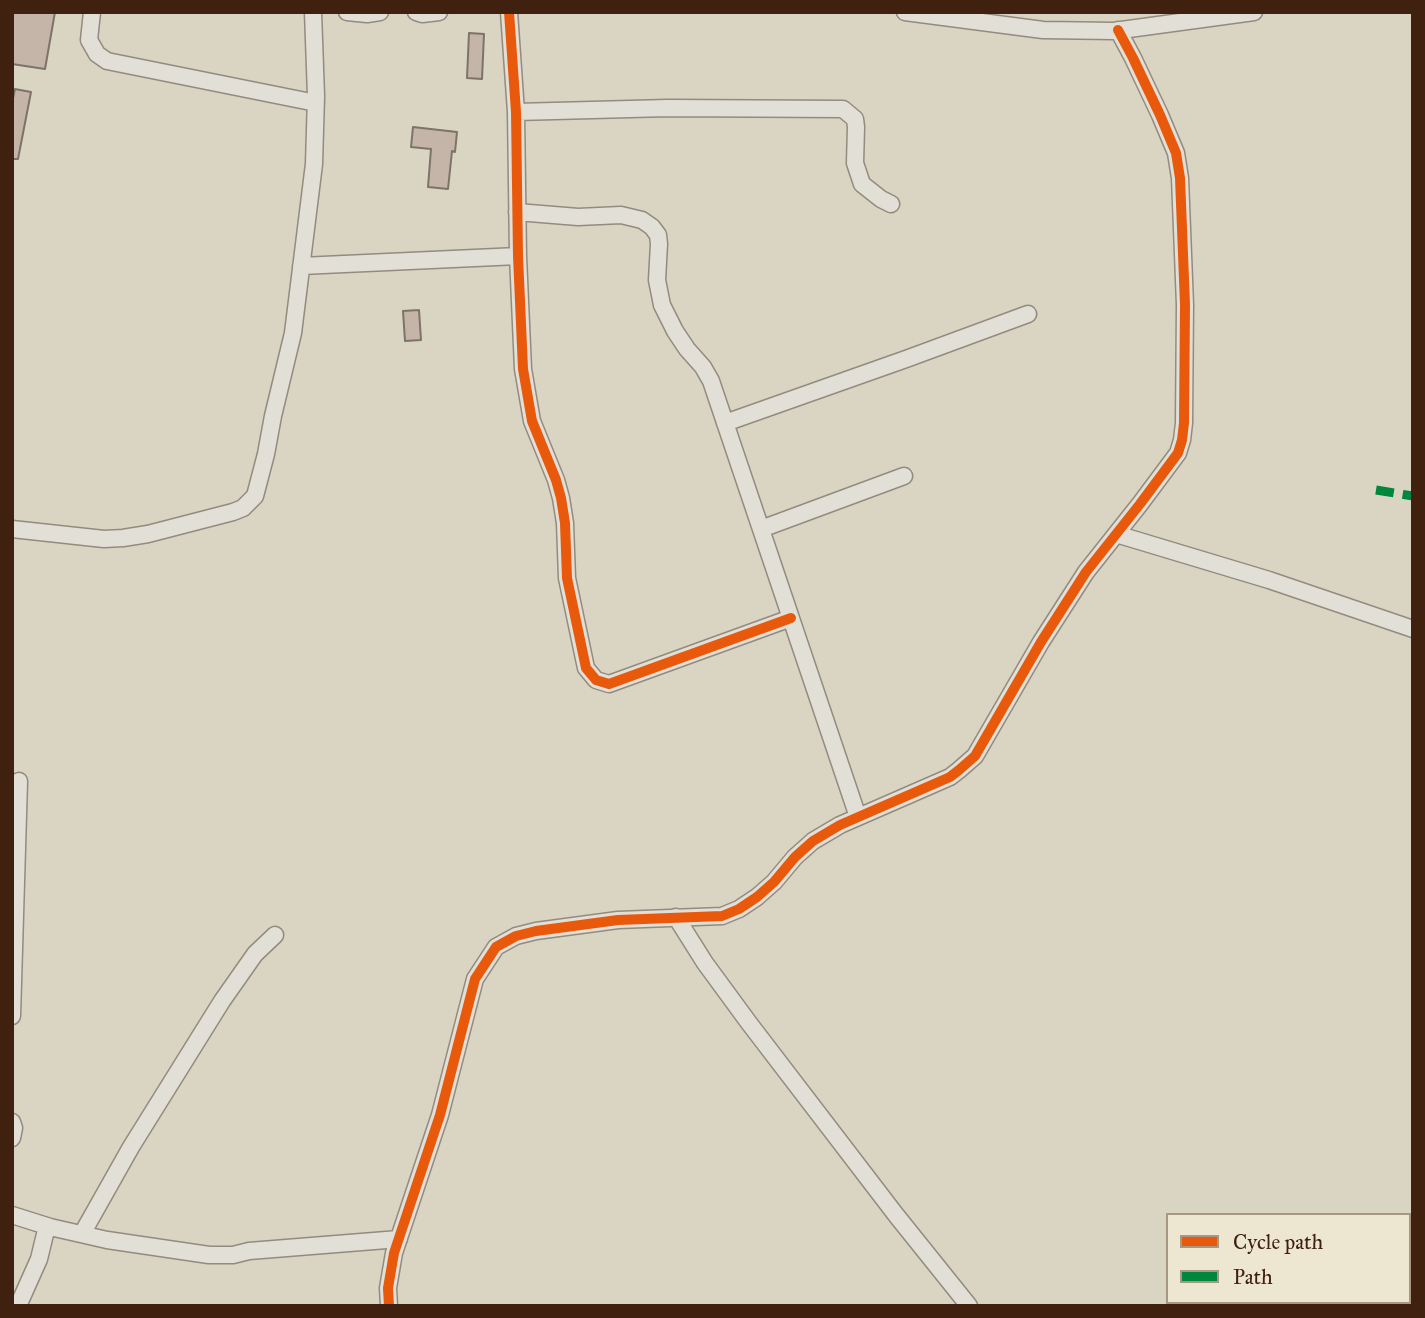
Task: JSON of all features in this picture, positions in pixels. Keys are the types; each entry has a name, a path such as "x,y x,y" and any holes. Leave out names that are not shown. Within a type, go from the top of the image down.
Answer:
{"street":[{"path":"92,12 89,40 97,54 107,61 316,103"},
{"path":"12,529 104,539 123,538 233,513 243,508 254,496 293,333 314,164 316,103 313,12"},
{"path":"347,12 380,12"},
{"path":"416,12 439,12"},
{"path":"509,12 516,112 523,369 532,421 561,498 565,523 567,578 586,668 596,680 609,684 791,618"},
{"path":"905,12 1043,30 1118,30 1254,12"},
{"path":"389,1306 388,1287 394,1253 440,1115 475,979 496,947 516,936 536,931 618,920 722,916 739,909 774,882 813,841 840,825 950,777 975,756 1041,642 1086,572 1178,453 1184,423 1185,305 1180,178 1176,153 1118,30"},
{"path":"516,112 668,108 843,109 855,119 855,163 862,184 891,204"},
{"path":"517,212 578,217 621,215 642,220 658,235 657,280 662,305 675,331 711,381 858,817"},
{"path":"301,267 518,256"},
{"path":"725,423 1028,314"},
{"path":"761,529 904,476"},
{"path":"1116,534 1269,580 1413,629"},
{"path":"12,1016 19,781"},
{"path":"676,918 749,1023 969,1306"},
{"path":"82,1234 131,1147 222,1001 255,954 275,935"},
{"path":"12,1122 12,1138"},
{"path":"12,1215 107,1240 209,1255 399,1239"},
{"path":"18,1306 39,1259 47,1226"}],"building":[{"path":"12,12 55,12 45,69 12,64"},
{"path":"469,33 484,34 482,79 467,78"},
{"path":"15,89 31,92 18,159 12,159 12,103"},
{"path":"413,127 457,132 448,189 428,187 431,149 411,147"},
{"path":"419,310 421,340 405,341 403,311"}],"marked path":[{"path":"1376,490 1413,496"}],"cycle path":[{"path":"509,12 516,112 523,369 532,421 561,498 565,523 567,578 586,668 596,680 609,684 791,618"},
{"path":"389,1306 388,1288 394,1253 440,1115 475,979 496,947 516,936 536,931 618,920 722,916 757,897 813,841 840,825 950,777 975,756 1041,642 1086,572 1178,453 1184,423 1185,305 1180,178 1176,153 1118,30"}]}
